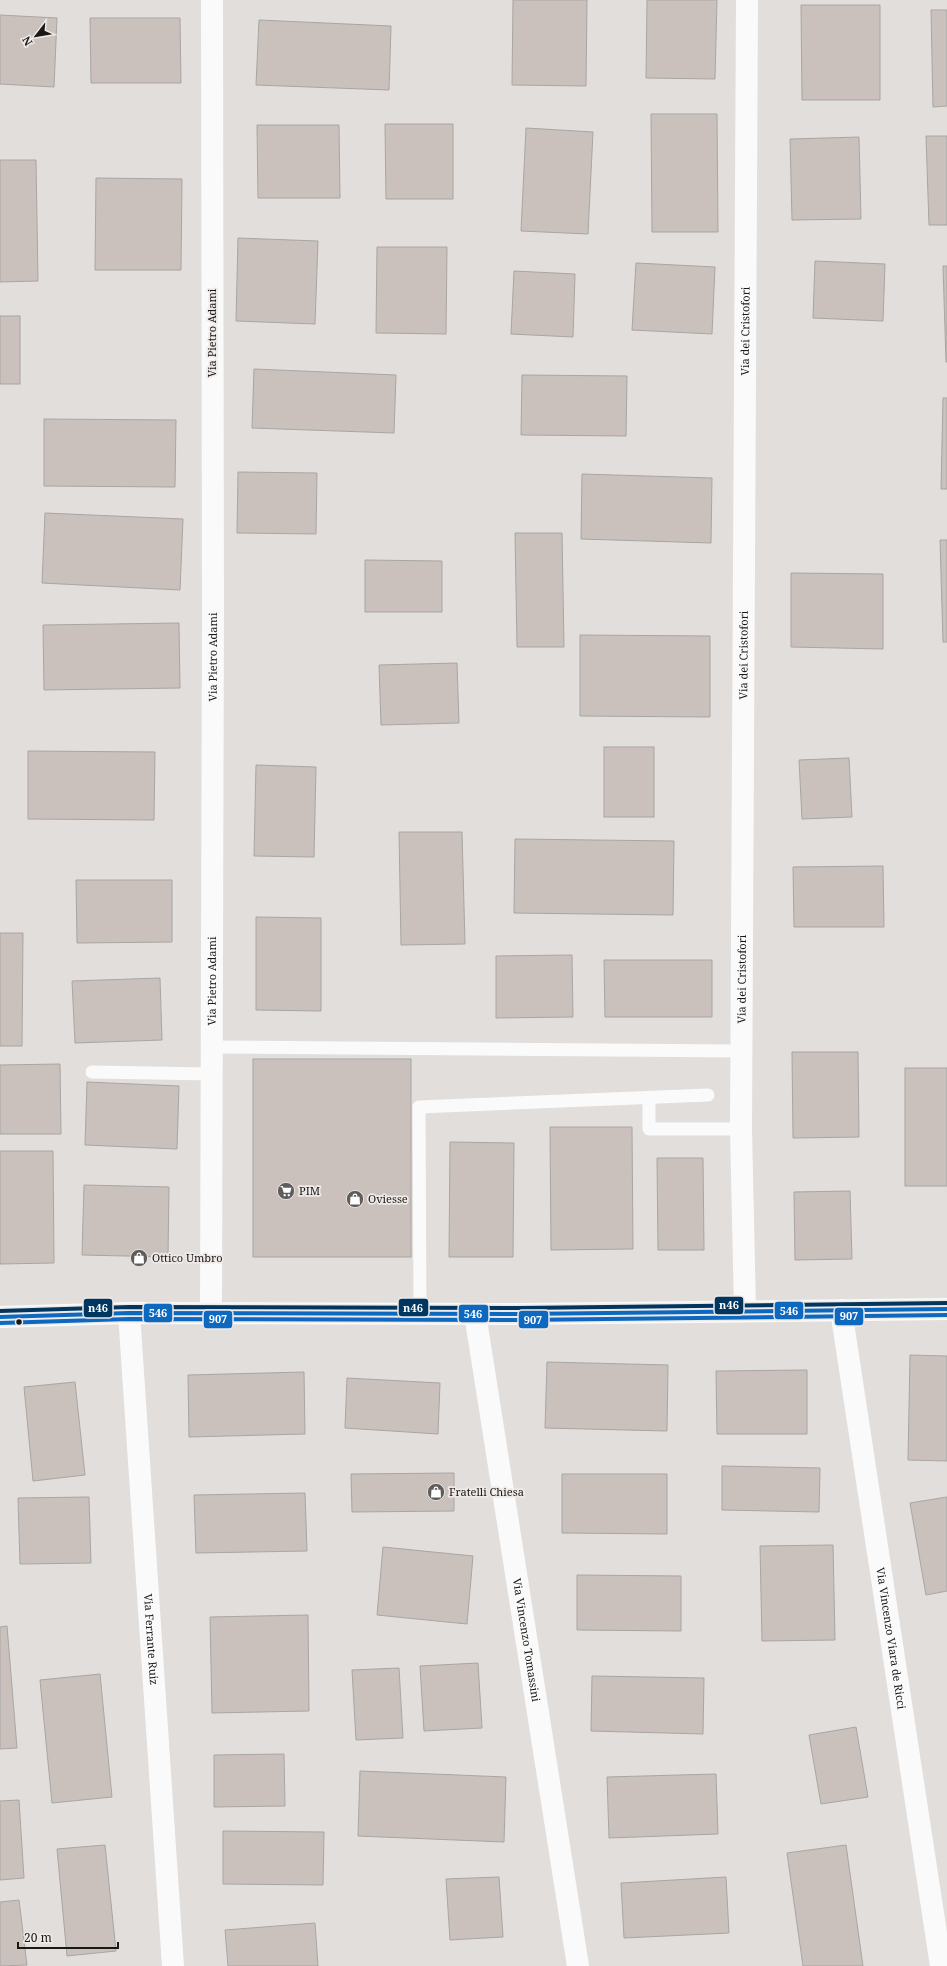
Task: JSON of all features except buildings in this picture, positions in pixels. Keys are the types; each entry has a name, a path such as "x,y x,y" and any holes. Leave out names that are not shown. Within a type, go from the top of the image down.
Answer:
{"street":[{"name":"Via Pietro Adami","path":"211,1314 212,0"},
{"name":"Via dei Cristofori","path":"746,1310 741,1129 741,1050 747,0"},
{"path":"0,1317 128,1314 475,1314 947,1309"},
{"name":"Via Vincenzo Viara de Ricci","path":"841,1310 941,1966"},
{"name":"Via Ferrante Ruiz","path":"128,1314 173,1966"},
{"name":"Via Vincenzo Tomassini","path":"475,1314 578,1966"}],"lane":[{"path":"211,1047 741,1050"},
{"path":"92,1072 211,1074"},
{"path":"420,1313 419,1107 649,1099 708,1095"},
{"path":"649,1099 649,1129 741,1129"}],"transit line":[{"name":"n46","path":"0,1311 129,1307 518,1308 947,1303"},
{"name":"546","path":"0,1317 129,1313 518,1314 947,1309"},
{"name":"907","path":"0,1323 129,1319 518,1320 947,1315"}],"place":[{"name":"PIM","path":"286,1191"},
{"name":"Oviesse","path":"355,1199"},
{"name":"Ottico Umbro","path":"139,1258"},
{"name":"Fratelli Chiesa","path":"436,1492"}]}
